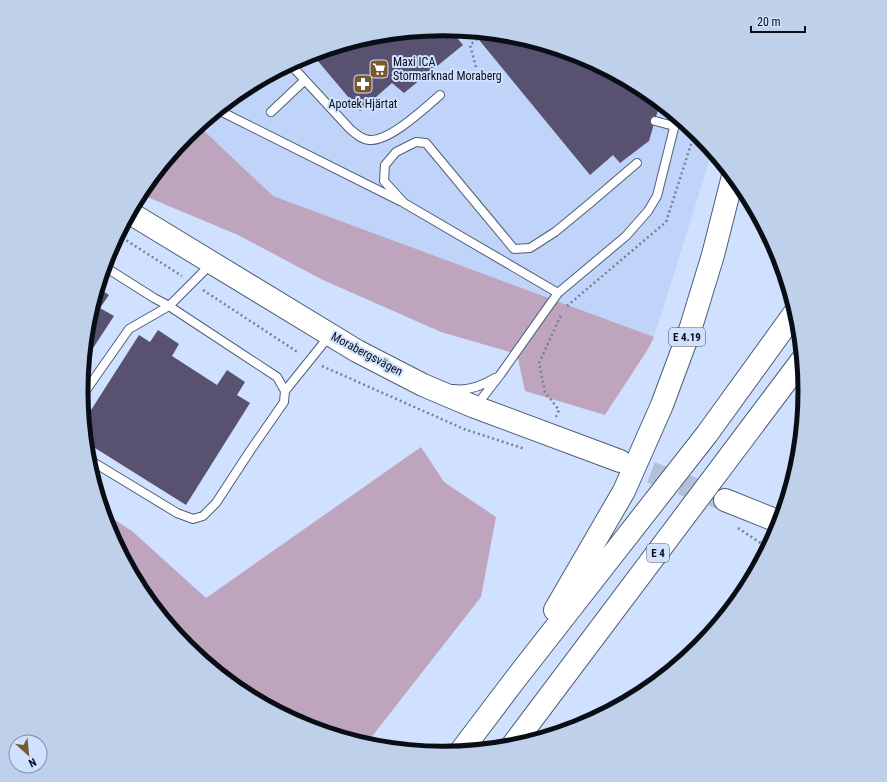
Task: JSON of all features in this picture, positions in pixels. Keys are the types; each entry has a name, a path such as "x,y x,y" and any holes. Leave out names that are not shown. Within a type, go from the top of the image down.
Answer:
{"main road":[{"name":"E 4.19","path":"516,677 624,491 662,405 691,327 713,255 731,183"},
{"name":"Morabergsvägen","path":"135,216 357,351 423,385 475,407 620,460"},
{"path":"464,745 516,677 707,434 791,318"},
{"name":"E 4","path":"518,738 798,366"},
{"path":"725,500 774,520"}],"lane":[{"path":"295,69 350,129 360,137 369,140 377,140 392,133 440,95"},
{"path":"271,112 305,80"},
{"path":"223,112 404,203 558,293"},
{"path":"655,121 674,126"},
{"path":"475,407 500,375 558,293 626,236 648,211 657,196 675,122"},
{"path":"404,203 384,181 385,165 396,152 409,145 416,142 426,143 514,248 530,248 555,232 637,163"},
{"path":"88,387 129,329 169,306 211,263"},
{"path":"110,270 169,306 277,378 286,391"},
{"path":"96,464 176,513 193,519 203,516 216,503 250,450 284,402 286,391 330,335"},
{"path":"423,385 463,390 484,384 500,375"}],"path":[{"path":"476,67 470,44 478,38"},
{"path":"550,435 559,410 545,392 539,363 564,308 666,222 693,138"},
{"path":"737,528 763,545"}],"shaded area":[{"path":"444,36 490,39 535,48 558,55 601,73 641,96 678,124 709,156 706,172 654,337 273,196 203,130 227,109 246,96 286,73 329,55 352,48 397,39"},
{"path":"203,130 273,196 654,337 648,349 605,415 525,391 517,354 441,332 323,280 238,235 146,197 177,157"},
{"path":"421,447 444,482 496,517 481,597 371,738 329,727 286,709 246,686 209,658 177,625 148,588 125,548 113,518 132,531 206,598"}],"building":[{"name":"Maxi ICA Stormarknad Moraberg","path":"456,37 463,45 404,93 392,83 360,111 317,60 352,48 397,39"},
{"path":"477,38 535,48 579,63 621,84 659,108 649,141 620,163 613,155 590,175"},
{"path":"103,291 109,295 100,308 114,316 91,351 95,322"},
{"path":"158,330 179,344 172,356 217,385 227,370 245,382 237,395 250,403 186,505 93,447 89,413 139,335 150,342"}],"tunnel":[{"path":"620,461 725,500"}],"place":[{"name":"Maxi ICA Stormarknad Moraberg","path":"379,69"},
{"name":"Apotek Hjärtat","path":"363,84"}]}
